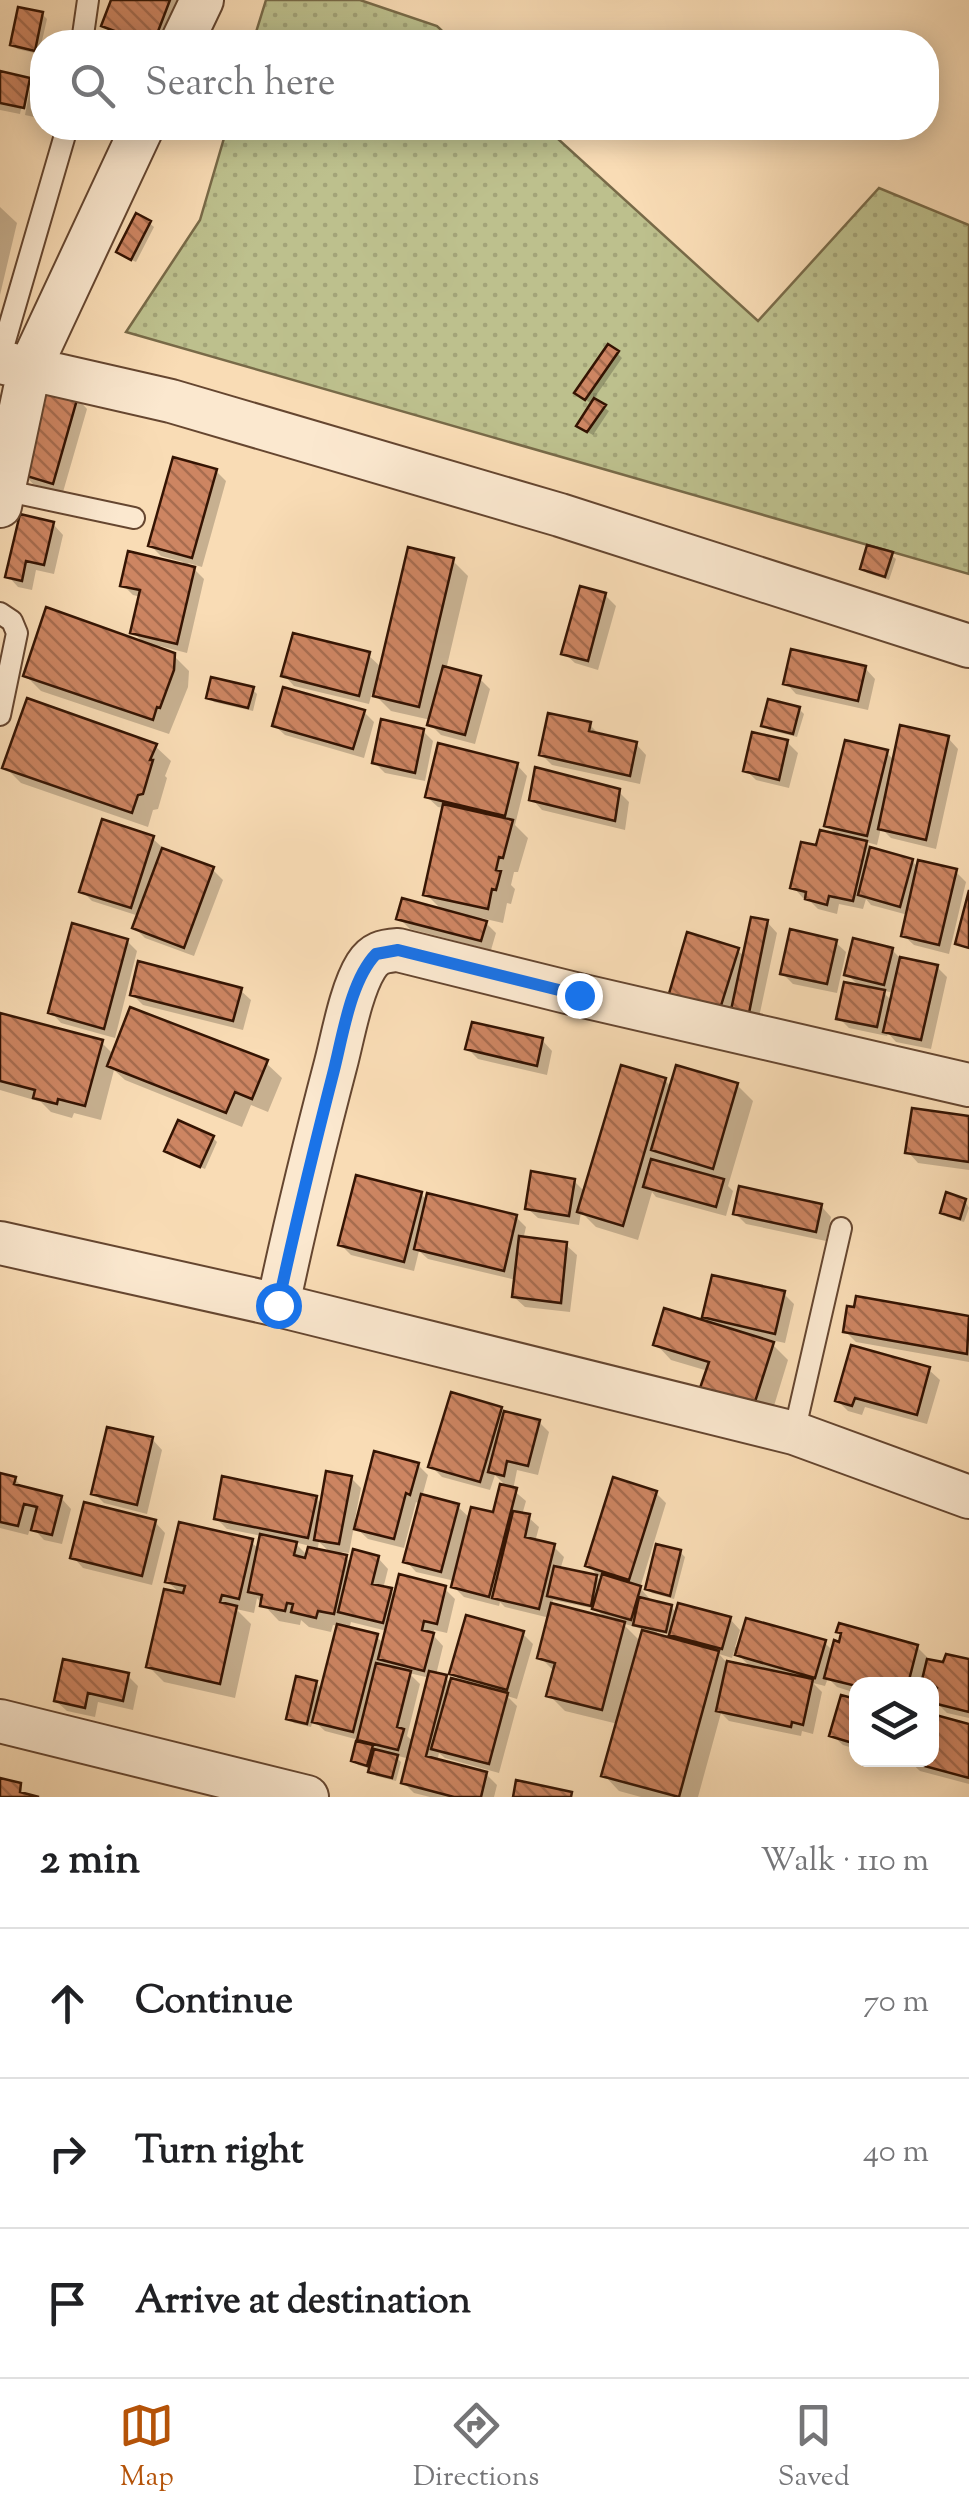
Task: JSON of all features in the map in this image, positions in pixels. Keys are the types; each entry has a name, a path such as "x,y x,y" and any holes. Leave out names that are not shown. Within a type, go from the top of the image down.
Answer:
{"street":[{"path":"188,30 202,0"},
{"path":"2,498 10,364 135,140"},
{"path":"10,364 170,401 560,515 969,646"},
{"path":"278,1305 346,1026 362,975 376,954 398,950 969,1085"},
{"path":"0,1243 278,1305 794,1433 969,1497"},
{"path":"0,1721 307,1797"}],"lane":[{"path":"84,30 88,0"},
{"path":"10,364 65,140"},
{"path":"2,498 134,518"},
{"path":"0,612 12,621 17,633 0,715"},
{"path":"794,1433 841,1228"}],"green space":[{"path":"266,0 360,0 441,30 257,30"},
{"path":"223,140 559,140 758,321 879,188 969,225 969,574 126,332 200,220"}],"building":[{"path":"111,0 170,0 159,30 112,30 101,26"},
{"path":"18,7 43,12 39,30 30,30 30,50 10,45"},
{"path":"0,71 30,78 24,108 0,103"},
{"path":"136,213 151,221 131,260 116,252"},
{"path":"608,344 619,351 585,400 574,393"},
{"path":"46,386 78,396 53,484 20,474"},
{"path":"594,398 606,405 587,432 576,426"},
{"path":"173,457 217,469 192,558 148,546"},
{"path":"20,514 54,522 44,565 26,561 22,581 5,577"},
{"path":"867,545 893,552 885,577 860,569"},
{"path":"408,547 454,558 419,707 373,696"},
{"path":"128,551 195,567 177,644 130,633 140,590 120,586"},
{"path":"580,586 606,593 588,661 561,654"},
{"path":"46,607 175,653 174,670 153,720 23,676"},
{"path":"293,633 370,652 359,696 281,676"},
{"path":"791,649 866,666 858,701 783,684"},
{"path":"443,666 481,676 465,735 427,725"},
{"path":"211,677 254,687 248,708 206,698"},
{"path":"283,687 365,710 353,749 272,726"},
{"path":"27,698 157,744 143,794 138,795 132,813 2,768"},
{"path":"768,699 800,707 793,734 761,726"},
{"path":"548,713 591,722 589,731 637,742 630,776 539,755"},
{"path":"381,719 424,729 415,773 372,763"},
{"path":"900,725 949,736 926,840 878,829"},
{"path":"752,732 788,740 779,780 743,771"},
{"path":"845,740 888,750 867,836 824,826"},
{"path":"438,743 518,763 505,816 425,797"},
{"path":"535,767 620,789 615,821 529,800"},
{"path":"443,804 513,820 503,858 499,857 496,870 501,871 488,909 423,895"},
{"path":"102,819 154,836 131,908 79,892"},
{"path":"820,830 867,841 853,901 829,896 827,905 805,899 806,892 790,888 801,842 816,845"},
{"path":"870,847 913,859 900,907 858,895"},
{"path":"162,848 214,867 184,948 132,928"},
{"path":"918,860 957,869 939,945 901,936"},
{"path":"969,890 969,948 955,944"},
{"path":"402,898 487,921 481,941 396,919"},
{"path":"751,917 768,920 749,1013 731,1010"},
{"path":"72,923 128,939 104,1029 48,1013"},
{"path":"790,929 837,940 827,984 780,974"},
{"path":"687,932 739,948 719,1012 668,997"},
{"path":"853,938 893,948 884,985 844,975"},
{"path":"900,957 938,965 921,1040 883,1032"},
{"path":"138,961 242,988 233,1021 130,995"},
{"path":"844,982 885,990 877,1027 836,1019"},
{"path":"130,1007 268,1060 252,1099 235,1092 226,1113 107,1066"},
{"path":"0,1013 103,1040 85,1106 33,1098 35,1090 0,1081"},
{"path":"472,1022 543,1038 537,1066 465,1049"},
{"path":"621,1065 666,1078 623,1226 577,1212"},
{"path":"676,1065 738,1083 713,1169 651,1150"},
{"path":"912,1108 969,1116 969,1162 905,1153"},
{"path":"178,1120 214,1136 200,1167 164,1151"},
{"path":"651,1159 724,1179 716,1207 643,1187"},
{"path":"531,1171 575,1179 569,1216 525,1209"},
{"path":"356,1175 422,1192 404,1262 338,1245"},
{"path":"739,1186 822,1204 816,1232 733,1214"},
{"path":"946,1192 966,1199 960,1219 940,1213"},
{"path":"427,1193 517,1215 504,1271 414,1249"},
{"path":"519,1236 567,1242 561,1303 512,1297"},
{"path":"712,1275 785,1291 775,1334 702,1317"},
{"path":"856,1296 969,1316 967,1354 843,1332 847,1306 854,1307"},
{"path":"664,1308 774,1342 754,1405 700,1388 709,1362 653,1345"},
{"path":"851,1345 930,1367 917,1415 855,1398 852,1406 835,1401"},
{"path":"451,1392 502,1407 480,1482 428,1467"},
{"path":"504,1411 540,1420 528,1466 507,1461 504,1476 488,1472"},
{"path":"107,1427 153,1437 137,1505 91,1494"},
{"path":"374,1451 419,1463 394,1539 354,1529"},
{"path":"326,1471 352,1476 339,1544 314,1540"},
{"path":"0,1473 16,1477 14,1484 62,1496 52,1535 31,1530 37,1507 24,1504 18,1526 0,1522"},
{"path":"222,1476 317,1496 308,1538 214,1519"},
{"path":"613,1477 657,1491 629,1580 585,1566"},
{"path":"500,1484 517,1488 489,1597 451,1587 471,1507 493,1512"},
{"path":"421,1494 459,1504 441,1572 403,1562"},
{"path":"84,1502 156,1520 142,1576 70,1558"},
{"path":"513,1511 530,1514 525,1537 555,1544 539,1609 492,1598"},
{"path":"179,1522 253,1539 239,1599 222,1595 220,1602 237,1606 220,1684 146,1667 164,1589 183,1593 185,1586 165,1582"},
{"path":"260,1534 297,1542 294,1555 305,1558 308,1547 347,1555 334,1614 318,1611 316,1618 291,1612 293,1604 287,1603 285,1611 260,1606 262,1595 248,1592"},
{"path":"656,1544 681,1550 670,1596 645,1589"},
{"path":"353,1549 379,1556 372,1584 392,1588 383,1623 338,1612"},
{"path":"554,1566 597,1575 591,1606 547,1596"},
{"path":"399,1574 446,1586 437,1624 424,1621 422,1630 434,1633 424,1671 378,1659"},
{"path":"602,1574 641,1586 631,1620 592,1609"},
{"path":"639,1597 672,1605 666,1632 633,1625"},
{"path":"551,1603 625,1622 602,1710 546,1696 555,1663 537,1658"},
{"path":"678,1603 731,1617 722,1649 669,1635"},
{"path":"466,1615 524,1631 507,1690 449,1674"},
{"path":"746,1618 826,1640 815,1678 735,1655"},
{"path":"839,1623 918,1645 910,1677 849,1677 849,1684 824,1678 834,1640 839,1642 841,1633 836,1632"},
{"path":"337,1624 378,1634 353,1732 312,1722"},
{"path":"642,1630 719,1651 679,1797 601,1776"},
{"path":"946,1654 969,1659 969,1712 939,1704 939,1677 923,1677 927,1659 943,1662"},
{"path":"63,1659 129,1673 123,1701 88,1693 85,1708 54,1701"},
{"path":"727,1661 813,1679 803,1725 792,1722 791,1727 716,1711"},
{"path":"376,1663 411,1671 397,1727 404,1729 398,1750 357,1740"},
{"path":"429,1671 447,1675 426,1756 487,1772 481,1797 454,1797 401,1783"},
{"path":"296,1676 317,1681 307,1724 286,1719"},
{"path":"451,1678 508,1693 489,1764 431,1749"},
{"path":"841,1695 849,1697 849,1742 829,1736"},
{"path":"939,1716 969,1724 969,1778 928,1767 939,1767"},
{"path":"356,1741 373,1745 367,1766 351,1761"},
{"path":"374,1749 398,1755 392,1778 368,1772"},
{"path":"0,1778 21,1783 20,1792 39,1797 0,1797"},
{"path":"516,1780 572,1792 571,1797 513,1797"}],"route":[{"path":"278,1305 346,1026 362,975 376,954 398,950 579,995"}]}
